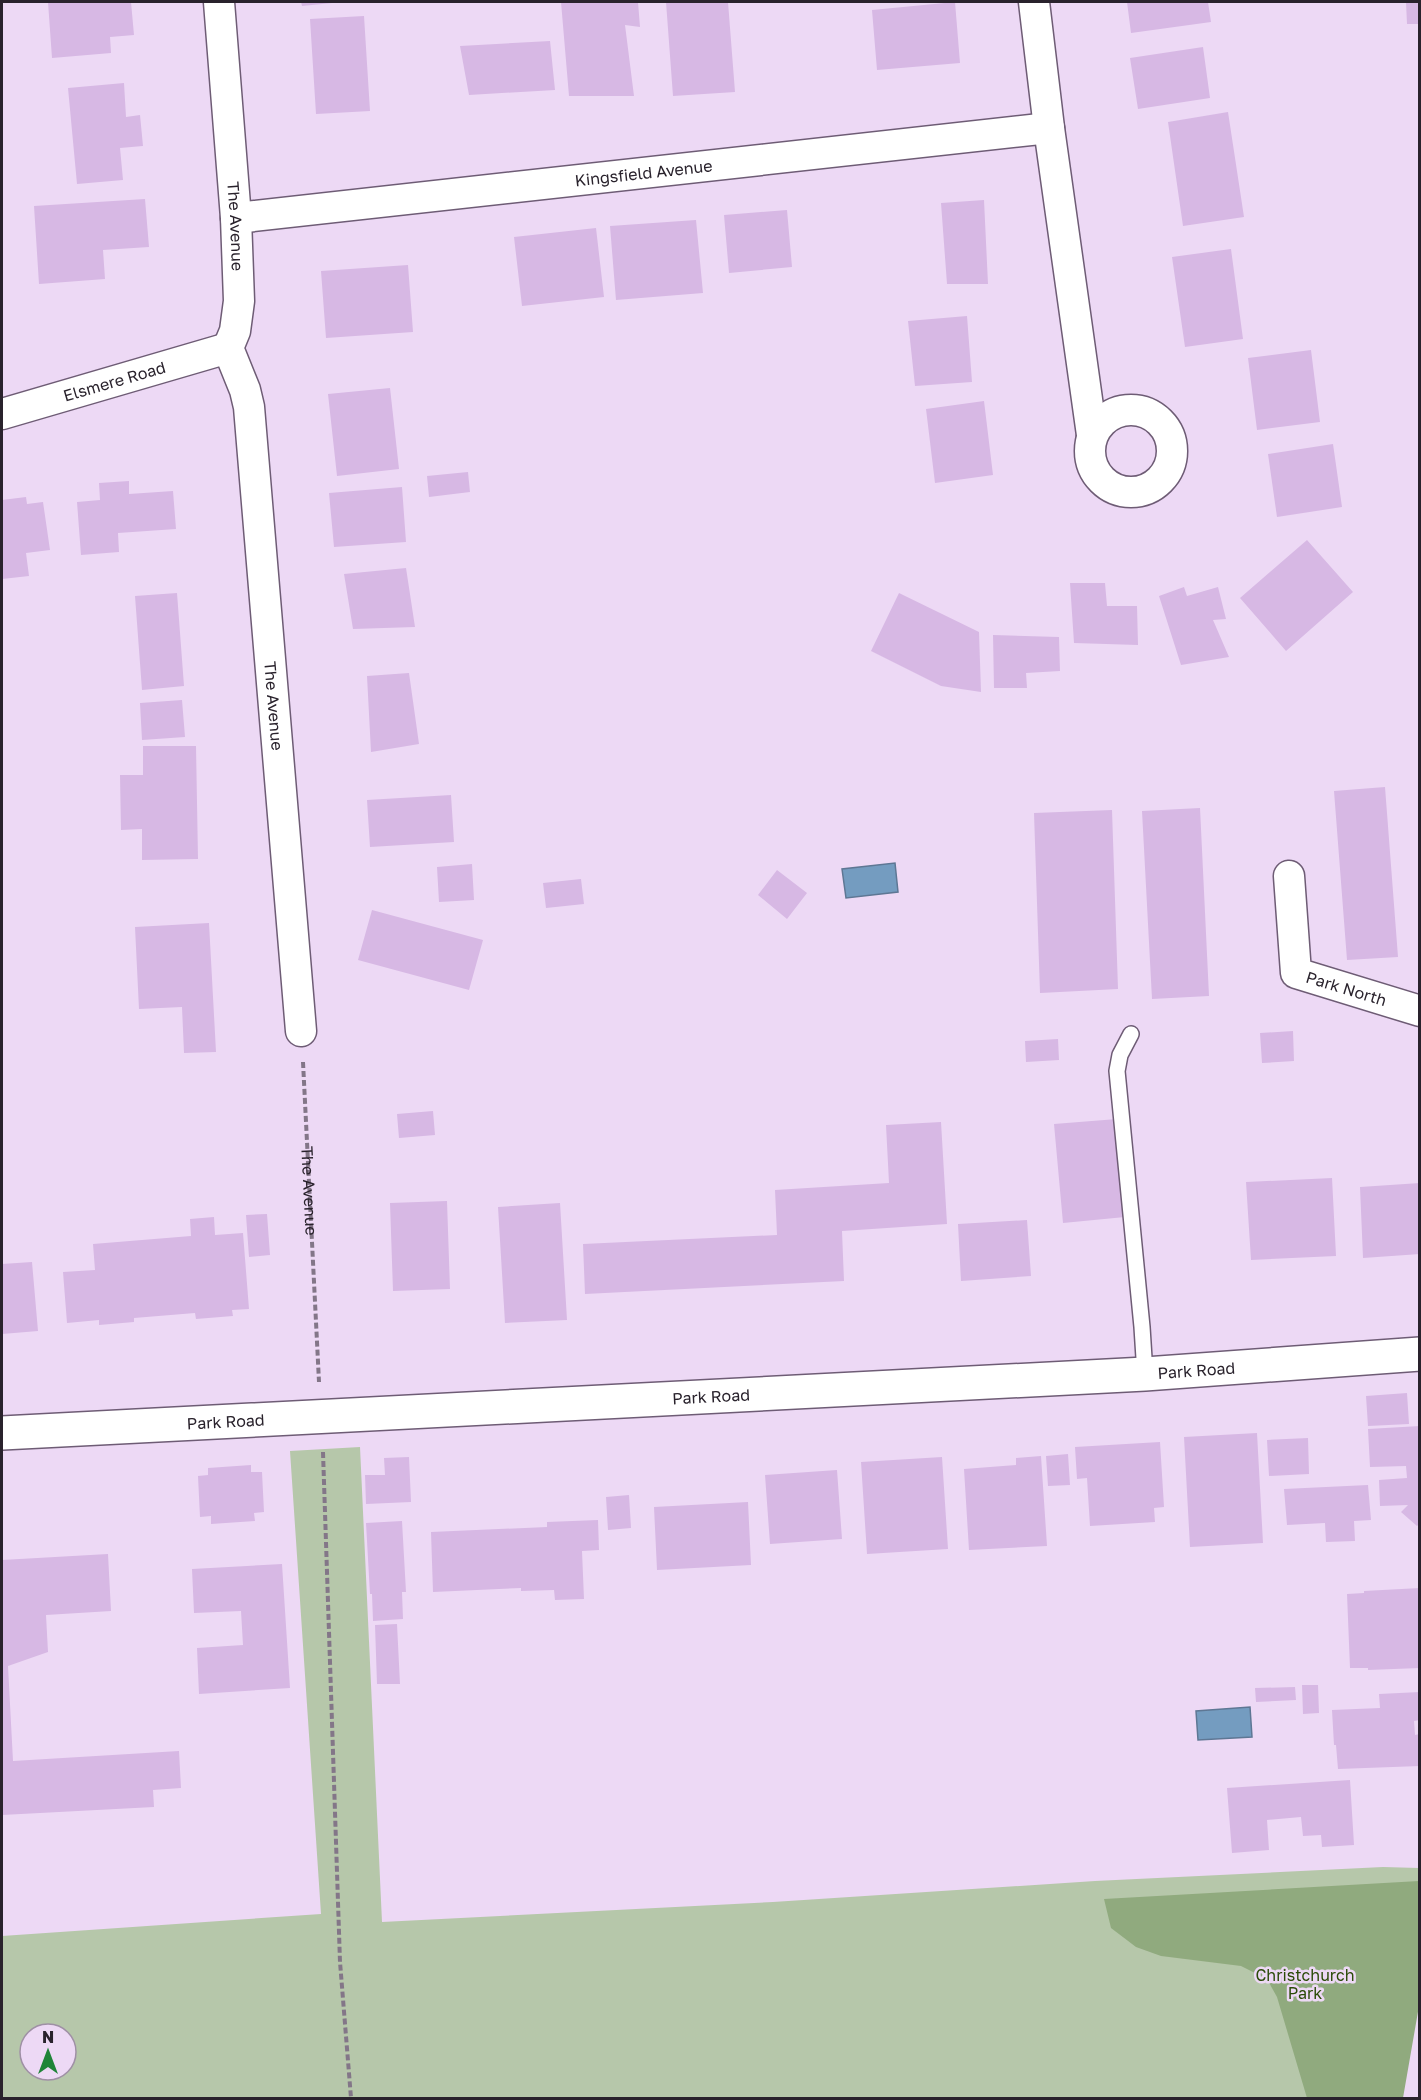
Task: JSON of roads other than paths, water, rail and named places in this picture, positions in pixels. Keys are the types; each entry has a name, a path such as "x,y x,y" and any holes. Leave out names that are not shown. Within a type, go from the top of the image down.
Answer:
{"street":[{"name":"The Avenue","path":"219,2 236,218 239,302 236,324 228,348 245,390 249,407 301,1031"},
{"path":"1034,2 1049,128 1092,435"},
{"name":"Kingsfield Avenue","path":"236,218 1049,128"},
{"name":"Elsmere Road","path":"2,414 228,348"},
{"name":"Park North","path":"1288,876 1296,973 1419,1011"},
{"name":"Park Road","path":"2,1433 1145,1374 1419,1354"}],"lane":[{"path":"1131,1034 1120,1055 1117,1071 1145,1374"}],"water":[{"path":"895,863 898,892 846,898 842,869"},
{"path":"1250,1707 1252,1737 1198,1740 1196,1711"}],"park label":[{"name":"Christchurch Park","path":"1305,1984"}]}
